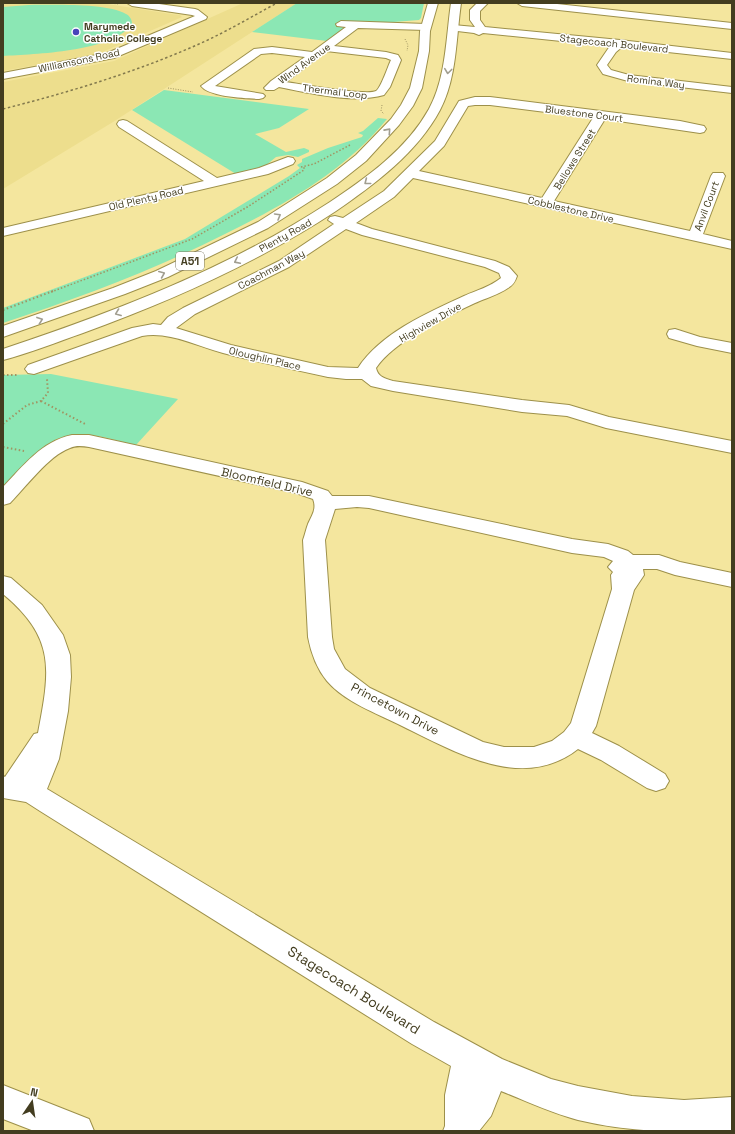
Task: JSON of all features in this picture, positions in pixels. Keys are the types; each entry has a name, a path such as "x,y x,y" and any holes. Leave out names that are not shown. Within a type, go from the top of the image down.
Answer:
{"main road":[{"path":"132,3 160,8"},
{"name":"Plenty Road","path":"3,332 119,291 162,274 251,231 313,194 361,158 395,122 407,106 416,88 427,26 433,3"},
{"name":"Plenty Road","path":"3,355 109,317 179,288 266,247 314,219 359,188 392,162 413,140 436,106 444,90 448,74 456,3"},
{"path":"480,3 488,4"},
{"path":"522,3 732,26"},
{"path":"479,31 480,26 475,21 476,10 488,4"},
{"name":"Williamsons Road","path":"3,76 110,56 201,18 201,15 189,11 160,8"},
{"name":"Williamsons Road","path":"160,8 190,15 192,18 176,28"},
{"path":"340,24 355,26 427,26"},
{"name":"Wind Avenue","path":"262,50 253,54 208,86 215,90 256,98 355,26"},
{"path":"377,26 406,32 424,47"},
{"path":"396,29 427,26"},
{"name":"Stagecoach Boulevard","path":"427,26 452,30 570,34 615,45 678,45 732,56"},
{"name":"Romina Way","path":"615,45 602,66 608,72 619,76 732,90"},
{"path":"248,47 262,50 314,55"},
{"name":"Thermal Loop","path":"275,84 375,95 382,91 396,60 394,57 386,55 324,48"},
{"name":"Bluestone Court","path":"468,102 490,102 601,115 705,130"},
{"name":"Coachman Way","path":"165,330 174,320 189,310 284,264 389,194 440,142 461,107 468,102"},
{"name":"Bellows Street","path":"546,203 601,115"},
{"path":"123,124 215,182"},
{"name":"Old Plenty Road","path":"3,232 268,169 288,161"},
{"name":"Anvil Court","path":"695,236 725,176 703,172"},
{"name":"Cobblestone Drive","path":"410,173 732,245"},
{"name":"Highview Drive","path":"314,219 490,264 508,273 509,278 503,285 428,320 401,337 372,361 367,368 368,373"},
{"path":"34,369 138,332 153,329 165,330"},
{"name":"Oloughlin Place","path":"165,330 227,349 328,372 346,374 368,373"},
{"path":"675,334 697,341 732,348"},
{"path":"368,373 377,382 393,386 522,406 568,419 606,422 732,447"},
{"name":"Bloomfield Drive","path":"3,499 45,456 58,446 69,441 82,440 302,488 321,496 325,503 356,501 368,502 572,546 608,558 626,572"},
{"name":"Princetown Drive","path":"325,503 325,511 315,532 313,552 322,649 328,663 336,675 361,694 380,704 474,750 494,756 510,759 546,755 562,748 576,736 585,719 626,572"},
{"path":"626,572 674,568 732,580"},
{"path":"3,583 34,609 46,626 55,646 58,670 58,694 45,762 16,790"},
{"path":"576,736 610,753 656,781"},
{"name":"Stagecoach Boulevard","path":"16,790 50,803 480,1065 551,1095 578,1103 632,1113 684,1117 732,1114"},
{"path":"461,1128 479,1104 480,1065"},
{"path":"3,1102 77,1131"}],"path":[{"path":"107,3 121,5"},
{"path":"168,88 198,92"},
{"path":"3,310 192,239 220,224 287,182 304,170 304,166"},
{"path":"3,424 27,405 41,401 48,393 46,375 51,363"},
{"path":"41,401 63,411 88,426"}],"shaded area":[{"name":"Marymede Catholic College","path":"3,3 101,3 180,15 182,17 98,54 3,71"},
{"path":"243,3 297,3 113,122 3,189 3,82 114,61"}],"green space":[{"path":"297,3 424,3 421,18 419,20 342,26 344,29 327,41 252,32"},
{"name":"Marymede Catholic College","path":"29,5 79,5 117,10 127,15 132,21 132,24 122,33 108,41 91,46 72,50 3,56 3,7"},
{"path":"164,90 309,109 279,128 255,134 286,152 304,148 309,150 309,152 298,157 288,155 276,157 264,167 236,174 132,110"},
{"path":"378,118 387,119 352,155 333,171 291,199 247,223 171,260 60,304 3,323 3,308 185,239 289,176 300,168 297,165 302,162 302,159 328,148 362,137 363,135 358,133 363,131"},
{"path":"51,374 178,399 136,445 105,437 73,435 63,437 53,441 3,491 3,375"}],"railway":[{"path":"3,109 53,96 151,64 209,39 277,3"}],"place":[{"name":"Marymede Catholic College","path":"76,32"}]}
